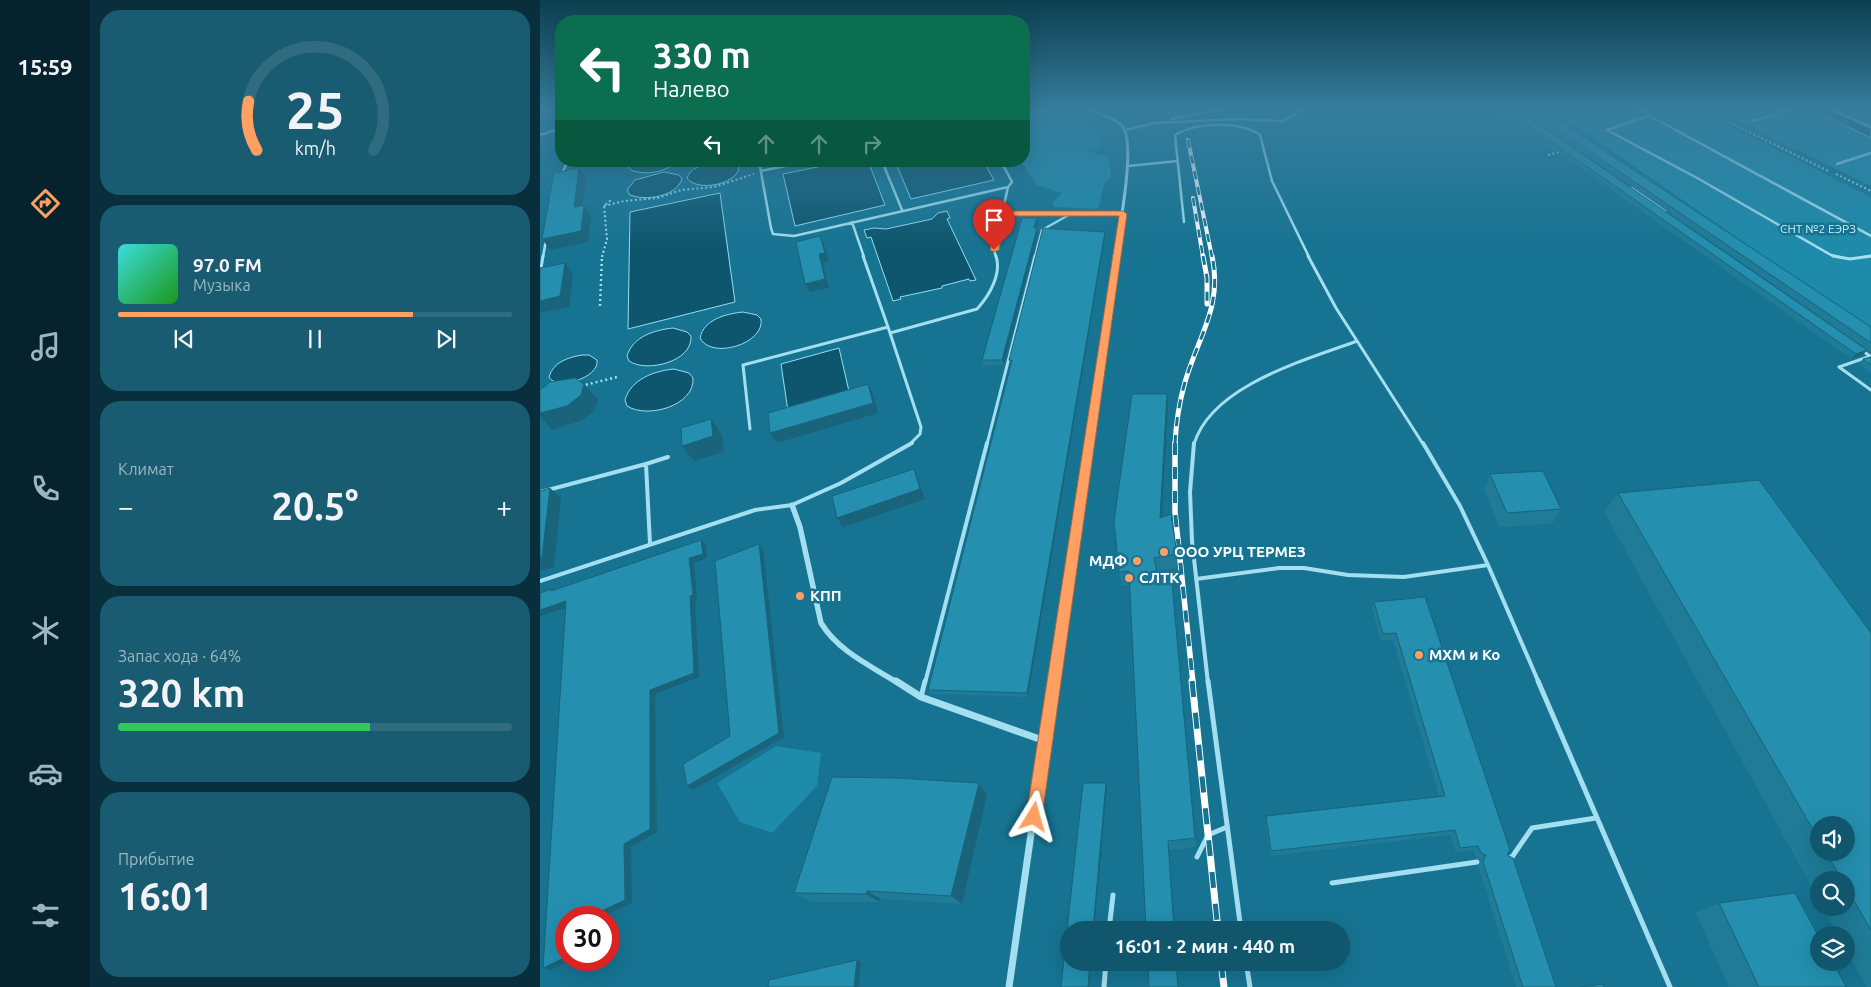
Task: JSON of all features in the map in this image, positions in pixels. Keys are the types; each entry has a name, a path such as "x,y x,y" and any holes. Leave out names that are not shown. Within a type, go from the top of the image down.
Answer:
{"street":[{"path":"1009,987 1123,214 1127,156"},
{"path":"1002,214 1074,212 1123,214"},
{"path":"792,505 800,527 818,616 829,636 843,648 920,697 1045,741"}],"lane":[{"path":"1177,156 1182,188 1184,222"},
{"path":"1265,156 1281,204 1336,308 1435,462 1460,506 1488,565 1670,987"},
{"path":"1656,156 1700,179 1831,255 1850,259 1871,256"},
{"path":"1725,156 1871,236"},
{"path":"1837,164 1862,156"},
{"path":"1128,166 1177,161"},
{"path":"560,177 565,167"},
{"path":"760,167 773,234 782,236 794,236 1008,187"},
{"path":"761,172 783,167"},
{"path":"884,167 902,210"},
{"path":"890,333 958,316 977,308 987,298 997,272 998,262 994,250 1008,187 1012,182 1004,167"},
{"path":"1626,184 1672,216"},
{"path":"920,697 1042,230 1074,212"},
{"path":"540,581 755,510 792,505 834,486 915,441 920,434 919,420 852,222"},
{"path":"540,274 547,232"},
{"path":"750,429 743,365 888,326"},
{"path":"1241,921 1226,827 1196,578 1191,467 1194,442 1202,426 1214,410 1234,394 1254,382 1357,341"},
{"path":"1863,351 1871,356"},
{"path":"1871,356 1839,367 1871,390"},
{"path":"540,492 668,457"},
{"path":"646,464 650,544"},
{"path":"1196,578 1279,568 1304,568 1348,575 1404,577 1488,565"},
{"path":"1506,858 1512,857 1532,828 1596,818"},
{"path":"1197,857 1208,834 1226,827"},
{"path":"1332,884 1477,862"},
{"path":"1110,921 1112,895"},
{"path":"1104,987 1105,971"},
{"path":"1247,971 1250,987"}],"path":[{"path":"1799,156 1871,191"},
{"path":"604,206 624,201 658,198 681,190 714,187 761,172"},
{"path":"604,206 611,200"},
{"path":"600,306 602,256 607,239 604,206"},
{"path":"578,386 617,377"}],"green space":[{"path":"1030,156 1104,156 1110,158 1108,165 1111,170 1110,179 1104,184 1098,209 1054,207 1052,203 1062,193 1037,185 1025,167 1030,167"},
{"name":"СНТ №2 ЕЭРЗ","path":"1619,156 1789,156 1871,197 1871,331"},
{"path":"1810,156 1871,156 1871,186"},
{"path":"776,746 821,753 817,786 772,833 740,822 717,783"}],"shaded area":[{"path":"629,167 670,167 649,173 631,170"},
{"path":"698,167 739,168 731,179 715,185 698,185 692,182 687,178"},
{"path":"817,167 870,167 885,205 795,226 783,174"},
{"path":"898,167 986,167 994,180 911,199"},
{"path":"664,172 679,175 682,179 679,185 667,194 644,198 630,195 627,190 635,180"},
{"path":"720,193 735,302 628,329 630,212"},
{"path":"947,211 950,218 947,219 976,280 970,281 969,279 942,286 942,288 900,297 901,299 893,301 871,237 867,238 864,230 874,228 886,229 932,219 938,213"},
{"path":"743,312 757,315 761,319 760,328 755,336 746,342 736,346 715,348 706,345 700,338 706,326 711,322 723,316"},
{"path":"673,328 687,332 691,336 690,345 685,353 667,363 657,365 646,366 629,361 627,356 630,349 639,339 652,332"},
{"path":"839,348 851,400 789,418 781,364"},
{"path":"589,355 597,360 592,372 585,377 568,383 560,383 553,381 549,377 558,364 572,357"},
{"path":"674,369 689,373 693,378 692,388 678,403 657,410 646,411 636,410 627,406 625,400 628,393 638,381 651,374"}],"building":[{"path":"1572,156 1585,156 1867,350 1856,354"},
{"path":"1597,156 1613,156 1871,327 1871,343"},
{"path":"579,168 574,207 584,205 581,231 542,239 554,173"},
{"path":"1022,218 1037,218 1034,228 1037,228 1002,360 982,360"},
{"path":"1043,228 1105,232 1027,693 928,690 1012,360 1009,360"},
{"path":"820,236 825,253 819,254 825,279 805,284 796,242"},
{"path":"565,263 560,296 540,301 540,268"},
{"path":"1871,357 1871,365 1863,359"},
{"path":"575,378 584,384 581,395 567,406 540,413 540,390 550,382"},
{"path":"868,384 873,403 770,433 768,413"},
{"path":"1132,394 1167,394 1160,518 1171,514 1177,554 1154,558 1159,584 1172,583 1195,838 1168,841 1173,921 1146,921 1129,571 1119,572 1114,521"},
{"path":"711,419 713,436 682,446 681,428"},
{"path":"914,469 920,489 837,518 832,496"},
{"path":"1543,471 1561,509 1507,513 1490,474"},
{"path":"1759,480 1871,633 1871,930 1855,902 1855,871 1837,871 1831,861 1855,861 1855,816 1810,816 1810,824 1618,493"},
{"path":"550,488 542,557 540,558 540,491"},
{"path":"701,540 703,554 689,558 693,595 690,596 694,673 650,690 650,829 624,844 625,900 612,906 555,906 555,962 543,968 566,601 540,610 540,593 552,589 551,591"},
{"path":"759,544 779,733 687,786 683,764 730,736 715,561"},
{"path":"1425,597 1510,850 1507,855 1513,858 1556,987 1523,987 1483,862 1486,855 1481,853 1478,846 1460,848 1455,830 1271,851 1266,816 1445,796 1396,633 1383,634 1374,602"},
{"path":"832,777 897,778 979,783 951,896 867,891 866,894 794,893"},
{"path":"1083,783 1106,783 1094,921 1068,921"},
{"path":"1795,893 1813,926 1810,926 1810,971 1838,971 1846,987 1759,987 1719,903"},
{"path":"857,960 854,987 768,987 769,980"},
{"path":"1063,971 1089,971 1088,987 1061,987"},
{"path":"1148,971 1177,971 1178,987 1149,987"},
{"path":"1603,984 1604,987 1580,987"}],"railway":[{"path":"1191,156 1212,257"},
{"path":"1193,198 1203,257"},
{"path":"1203,256 1207,278 1207,304"},
{"path":"1175,444 1178,413 1183,390 1212,306 1215,274 1212,256"},
{"path":"1175,444 1175,512 1193,683"},
{"path":"1192,681 1217,921"},
{"path":"1222,971 1224,987"}],"place":[{"name":"ООО УРЦ ТЕРМЕЗ","path":"1164,552"},
{"name":"МДФ","path":"1137,561"},
{"name":"СЛТК","path":"1129,578"},
{"name":"КПП","path":"800,596"},
{"name":"МХМ и Ко","path":"1419,655"}],"route":[{"path":"994,250 1002,214 1025,215 1074,212 1123,214 1034,817"}]}
